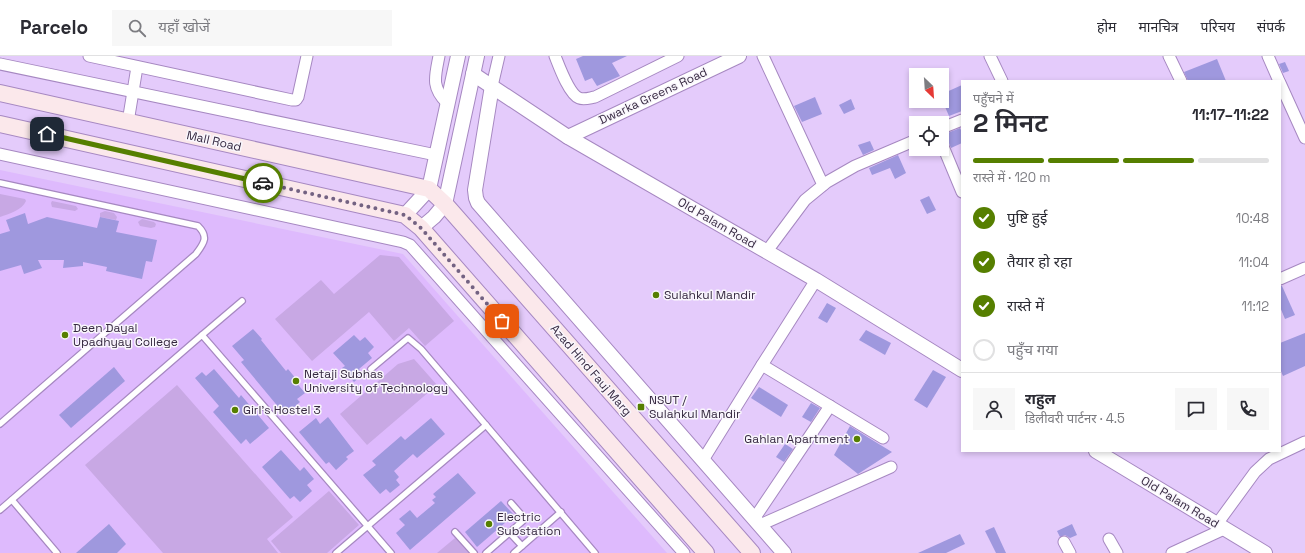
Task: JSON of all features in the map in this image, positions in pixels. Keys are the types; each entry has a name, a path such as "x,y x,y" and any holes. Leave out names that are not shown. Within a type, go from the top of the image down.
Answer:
{"main road":[{"name":"Mall Road","path":"0,93 429,189"},
{"path":"0,124 405,215 421,228 706,553"},
{"name":"Azad Hind Fauj Marg","path":"429,189 445,204 752,553"}],"street":[{"path":"89,56 126,60 137,67 292,100 296,100 298,97 307,56"},
{"path":"439,56 435,86 447,103"},
{"path":"405,215 429,189 458,56"},
{"path":"421,228 434,217 445,204 477,56"},
{"path":"499,56 492,86 475,190 478,203 784,553"},
{"path":"555,56 572,92 577,98 585,99 595,97 678,56"},
{"name":"Dwarka Greens Road","path":"568,137 739,56"},
{"path":"763,56 823,185"},
{"path":"990,56 1002,80"},
{"path":"1170,56 1181,80"},
{"path":"1268,56 1279,80"},
{"path":"0,64 436,155"},
{"path":"128,122 137,67"},
{"name":"Old Palam Road","path":"473,74 568,137 767,251 961,369"},
{"path":"1281,84 1305,138"},
{"path":"949,125 961,120"},
{"path":"767,251 805,200 823,185 855,166 909,143"},
{"path":"0,154 403,242 410,245 684,553"},
{"path":"947,156 961,190"},
{"path":"1281,279 1305,268"},
{"path":"703,460 816,280"},
{"path":"762,366 883,438"},
{"path":"757,522 830,406"},
{"path":"1281,450 1305,442"},
{"name":"Old Palam Road","path":"1098,452 1265,553"},
{"path":"1172,553 1221,526 1268,455"},
{"path":"757,522 891,467"},
{"path":"1109,539 1117,553"},
{"path":"1064,542 1070,553"}],"lane":[{"path":"0,183 198,226 203,231 205,236 202,247 196,254 0,424"},
{"path":"0,510 242,301"},
{"path":"202,335 390,553"},
{"path":"371,369 408,338 421,349 595,553"},
{"path":"336,553 486,425"},
{"path":"12,500 57,553"},
{"path":"486,553 525,519 511,502"},
{"path":"514,553 561,512"},
{"path":"455,532 474,553"},
{"path":"510,533 522,546"}],"shaded area":[{"name":"Netaji Subhas University of Technology","path":"0,170 403,254 667,553 0,553"},
{"path":"0,194 25,199 26,201 22,207 0,217"},
{"path":"52,201 76,206 78,209 75,211 52,207"},
{"path":"105,211 114,213 117,217 116,220 100,217 100,213"},
{"path":"142,219 154,222 156,224 155,227 151,228 140,226 138,222"},
{"path":"380,255 399,257 454,321 425,346 409,328 394,341 369,312 312,361 275,319 321,280 334,294"},
{"path":"414,359 437,385 367,445 340,414 398,364"},
{"path":"177,385 293,517 267,539 278,553 163,553 85,465"},
{"path":"329,491 359,525 327,553 281,553 271,541"},
{"path":"455,538 469,553 437,553"}],"building":[{"path":"583,56 627,56 612,63 620,76 597,86 592,78 585,81 576,59"},
{"path":"1217,59 1226,80 1188,80 1184,72"},
{"path":"1285,62 1289,71 1283,73 1279,64"},
{"path":"961,85 961,111 949,116 946,108 949,108 949,91"},
{"path":"815,97 822,114 802,122 794,106"},
{"path":"851,99 855,109 844,114 839,105"},
{"path":"960,128 961,143 951,148 949,143 949,132"},
{"path":"870,141 874,150 863,155 858,145"},
{"path":"898,155 906,173 895,179 890,168 872,175 869,168"},
{"path":"929,196 936,210 927,214 920,200"},
{"path":"25,213 28,224 47,217 97,228 100,217 119,221 116,232 157,240 152,262 146,261 142,279 106,271 107,267 83,262 83,266 63,268 64,260 38,260 42,268 24,274 21,265 0,271 0,234 10,231 6,220"},
{"path":"1281,286 1295,315 1285,319 1281,309"},
{"path":"827,303 836,308 827,323 818,318"},
{"path":"253,329 286,371 288,369 297,380 295,381 305,393 297,399 300,402 285,415 241,362 244,360 232,346"},
{"path":"866,330 891,343 885,355 859,340"},
{"path":"1305,333 1305,366 1283,376 1281,371 1281,343"},
{"path":"354,335 360,341 365,337 374,347 368,353 372,358 359,369 363,374 354,382 342,368 345,366 333,353"},
{"path":"114,367 125,381 71,428 59,415"},
{"path":"214,369 239,398 241,395 269,428 250,444 246,439 241,444 213,412 219,406 195,378 202,372 206,376"},
{"path":"933,370 946,377 927,408 914,400"},
{"path":"759,387 788,405 781,417 751,398"},
{"path":"811,403 820,408 811,422 802,417"},
{"path":"328,417 354,451 346,457 348,459 336,470 329,462 326,464 299,432 316,418 320,424"},
{"path":"431,418 445,434 417,458 413,454 394,471 399,477 396,480 400,485 390,493 386,489 380,494 363,475 376,465 372,461 401,436 405,440"},
{"name":"Gahlan Apartment","path":"850,426 892,452 858,474 834,455"},
{"path":"785,444 793,449 784,462 776,457"},
{"path":"281,450 300,471 304,467 314,479 307,485 312,491 300,502 294,496 290,499 262,467"},
{"path":"458,473 476,493 410,550 396,533 405,525 399,519 410,510 417,518 435,503 432,500 436,497 433,494"},
{"name":"Electric Substation","path":"501,501 514,515 477,547 465,532"},
{"path":"109,524 126,544 117,553 76,553"},
{"path":"1072,524 1077,535 1070,538 1065,535 1060,537 1057,531"},
{"path":"994,527 1006,553 996,553 985,531"},
{"path":"960,534 965,544 946,553 918,553"}],"way so far":[{"path":"263,183 405,215 421,228 502,321"}],"place":[{"name":"Sulahkul Mandir","path":"656,295"},
{"name":"Deen Dayal Upadhyay College","path":"65,335"},
{"name":"Netaji Subhas University of Technology","path":"296,381"},
{"name":"NSUT / Sulahkul Mandir","path":"641,407"},
{"name":"Girl's Hostel 3","path":"235,410"},
{"name":"Gahlan Apartment","path":"857,439"},
{"name":"Electric Substation","path":"489,524"}],"route":[{"path":"47,134 263,183"}]}
